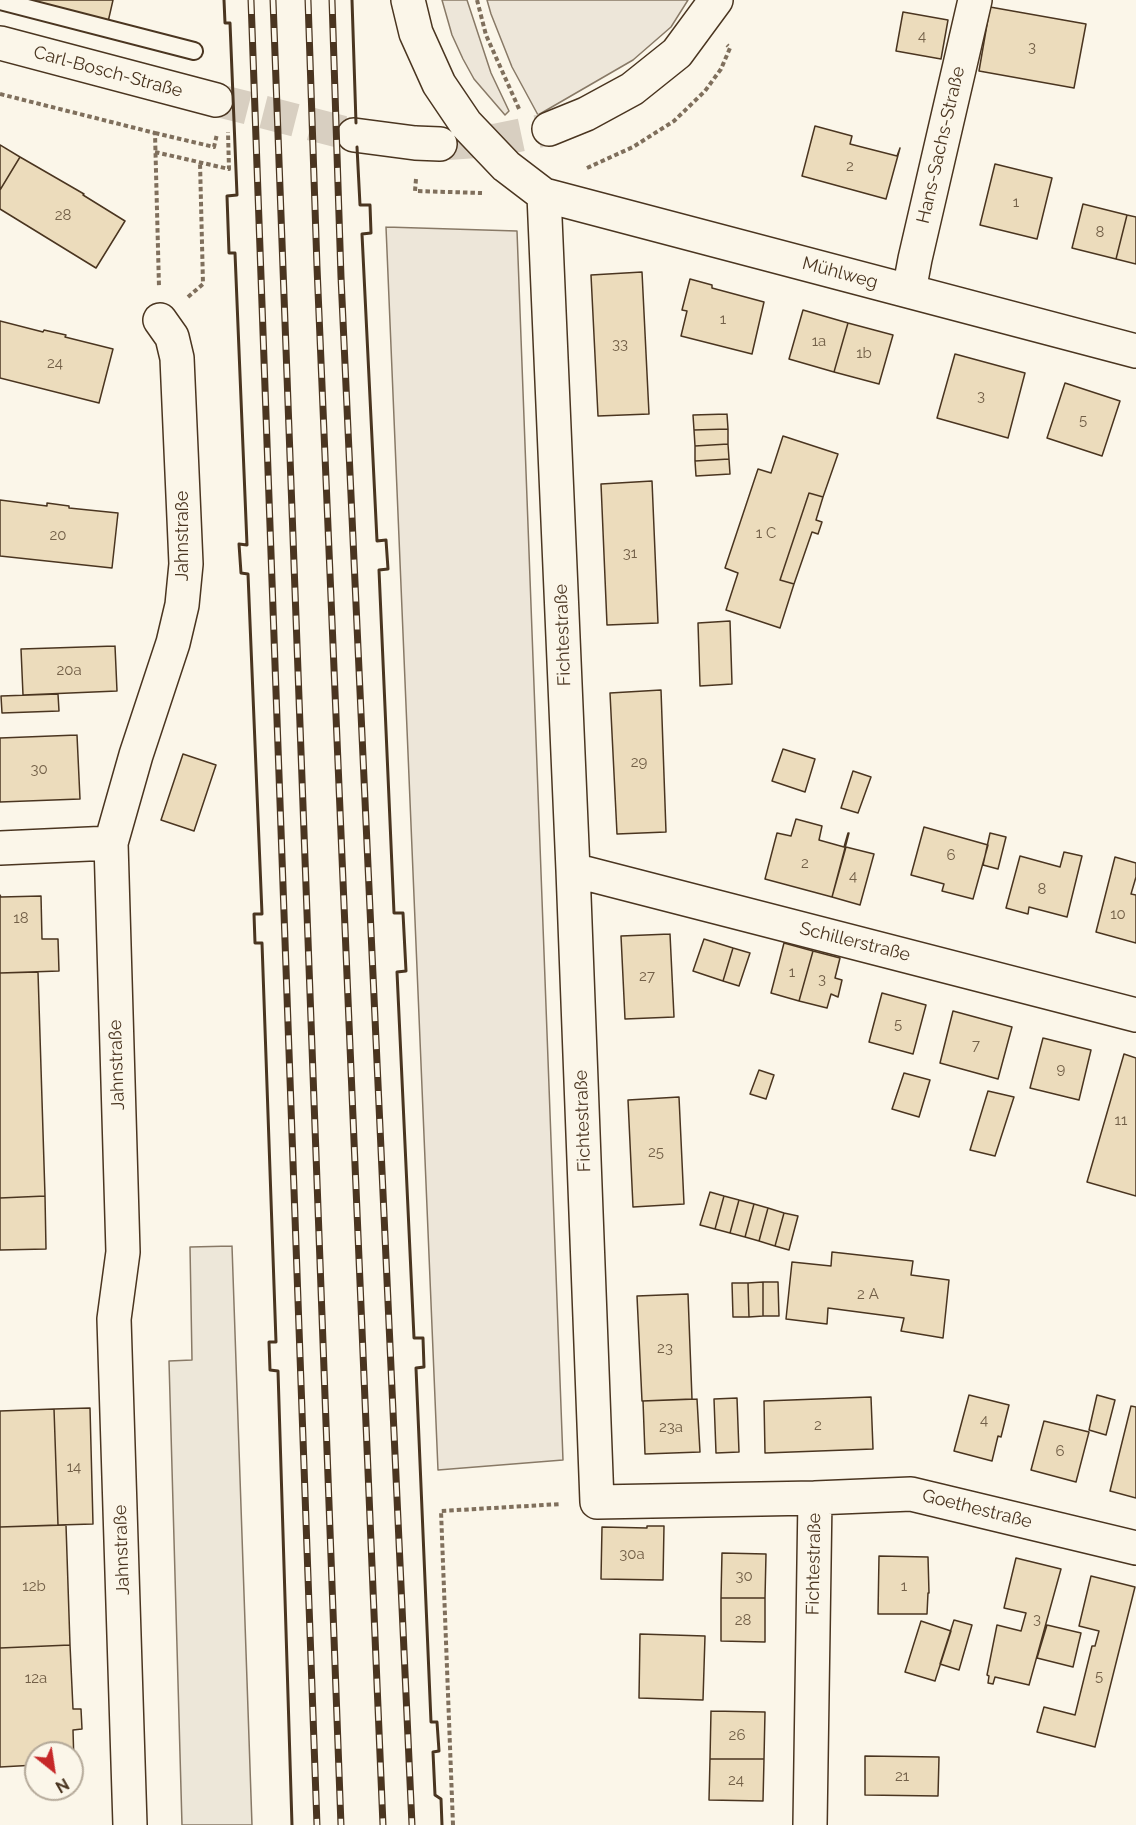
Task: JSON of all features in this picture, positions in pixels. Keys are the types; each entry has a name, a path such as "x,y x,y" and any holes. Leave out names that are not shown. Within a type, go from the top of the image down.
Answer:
{"street":[{"path":"408,0 416,33 439,84 466,124 506,166 544,195"},
{"path":"535,122 586,114 632,89 676,53 716,0"},
{"name":"Hans-Sachs-Straße","path":"909,291 975,0"},
{"name":"Carl-Bosch-Straße","path":"0,43 217,116"},
{"path":"354,135 440,144"},
{"name":"Mühlweg","path":"544,195 1136,351"},
{"name":"Fichtestraße","path":"544,195 597,1502 815,1497 810,1825"},
{"name":"Jahnstraße","path":"130,1825 114,1319 123,1252 111,843 136,755 173,643 182,605 186,564 177,358 172,337 160,320"},
{"path":"0,848 111,843"},
{"name":"Schillerstraße","path":"573,870 1136,1015"},
{"name":"Goethestraße","path":"815,1497 911,1494 1136,1548"}],"lane":[{"path":"0,1 194,51"}],"path":[{"path":"477,0 486,35 535,122"},
{"path":"0,94 214,147 217,116"},
{"path":"155,133 160,320"},
{"path":"155,152 229,169"},
{"path":"160,320 203,284 200,162"},
{"path":"416,173 415,191 486,193"},
{"path":"453,1825 441,1511 597,1502"}],"shaded area":[{"path":"442,0 467,0 491,73 509,111 505,115 474,79 463,59 452,35"},
{"path":"487,0 688,0 671,27 633,60 538,115 512,67"},
{"path":"386,227 517,231 563,1460 438,1470"},
{"path":"232,1246 252,1825 182,1825 169,1361 192,1360 190,1247"}],"building":[{"path":"25,0 113,0 108,22"},
{"path":"990,7 1086,24 1074,88 979,71"},
{"path":"903,12 948,20 941,59 896,51"},
{"path":"815,126 852,136 850,144 897,156 900,148 886,199 802,176"},
{"path":"0,145 20,157 0,190"},
{"path":"20,157 125,221 96,268 0,209 0,190"},
{"path":"995,164 1052,178 1037,239 980,225"},
{"path":"1083,204 1127,215 1116,259 1072,248"},
{"path":"1127,215 1136,217 1136,264 1116,259"},
{"path":"642,272 649,414 598,416 591,275"},
{"path":"690,279 712,285 712,288 764,302 752,354 681,336 687,311 682,310"},
{"path":"803,310 848,323 834,372 789,359"},
{"path":"0,321 43,332 44,330 66,335 65,337 113,349 99,403 0,378"},
{"path":"848,323 893,335 879,384 834,372"},
{"path":"955,354 1025,373 1008,438 937,418"},
{"path":"1065,383 1120,401 1102,456 1047,438"},
{"path":"727,414 728,429 694,430 693,415"},
{"path":"728,429 728,444 695,446 694,430"},
{"path":"783,436 838,454 823,497 809,493 780,580 794,584 780,628 726,610 738,573 725,568 758,469 771,473"},
{"path":"728,444 729,459 695,461 695,446"},
{"path":"729,459 730,474 696,476 695,461"},
{"path":"652,481 658,623 607,625 601,484"},
{"path":"809,493 823,497 816,520 822,522 818,534 812,532 794,584 780,580"},
{"path":"0,500 47,506 47,503 69,506 69,508 118,513 112,568 0,556"},
{"path":"730,621 732,684 700,686 698,623"},
{"path":"115,646 117,691 23,695 21,649"},
{"path":"661,690 666,832 617,834 610,693"},
{"path":"58,694 59,711 2,713 1,696"},
{"path":"77,735 80,799 0,802 0,738"},
{"path":"783,749 815,759 805,792 772,781"},
{"path":"183,754 216,765 194,831 161,820"},
{"path":"853,771 871,777 858,813 841,808"},
{"path":"796,819 822,826 819,840 844,847 849,833 832,897 765,879 777,833 791,836"},
{"path":"924,827 988,845 973,899 942,891 944,884 911,875"},
{"path":"990,833 1006,837 998,869 983,865"},
{"path":"846,847 874,854 860,905 832,897"},
{"path":"1064,852 1082,856 1067,917 1029,907 1028,914 1006,908 1020,856 1060,867"},
{"path":"1115,857 1136,863 1136,877 1131,894 1136,895 1136,943 1096,932"},
{"path":"0,895 1,897 41,896 42,939 58,939 59,971 0,973"},
{"path":"670,934 674,1017 625,1019 621,936"},
{"path":"704,939 733,948 723,981 693,971"},
{"path":"784,943 813,951 799,1001 771,993"},
{"path":"733,948 750,953 739,986 723,981"},
{"path":"813,951 840,958 835,978 842,980 838,997 831,994 827,1008 799,1001"},
{"path":"38,972 45,1196 0,1198 0,973"},
{"path":"882,993 926,1005 913,1054 869,1042"},
{"path":"953,1011 1012,1027 998,1079 940,1063"},
{"path":"1043,1038 1091,1050 1079,1100 1030,1088"},
{"path":"1124,1054 1136,1058 1136,1196 1087,1182"},
{"path":"759,1070 774,1075 766,1099 750,1094"},
{"path":"904,1073 930,1080 919,1117 892,1109"},
{"path":"988,1091 1014,1097 995,1156 970,1150"},
{"path":"679,1097 684,1204 633,1207 628,1100"},
{"path":"710,1192 724,1196 715,1229 700,1225"},
{"path":"45,1196 46,1249 0,1250 0,1198"},
{"path":"724,1196 739,1200 730,1233 715,1229"},
{"path":"739,1200 754,1204 745,1237 730,1233"},
{"path":"754,1204 768,1208 759,1241 745,1237"},
{"path":"768,1208 784,1213 775,1246 759,1241"},
{"path":"784,1213 798,1216 789,1250 775,1246"},
{"path":"832,1252 913,1261 911,1275 949,1280 943,1338 901,1331 904,1318 828,1308 827,1324 786,1319 792,1262 831,1266"},
{"path":"763,1282 763,1316 749,1317 748,1283"},
{"path":"763,1282 778,1282 779,1316 763,1316"},
{"path":"732,1283 748,1283 749,1317 733,1317"},
{"path":"688,1294 692,1399 642,1401 637,1296"},
{"path":"969,1395 1009,1405 992,1461 954,1451"},
{"path":"1097,1395 1115,1400 1106,1435 1089,1430"},
{"path":"871,1397 873,1449 765,1453 764,1401"},
{"path":"737,1398 739,1452 716,1453 714,1399"},
{"path":"697,1399 700,1452 645,1454 643,1401"},
{"path":"1131,1406 1136,1407 1136,1498 1110,1491"},
{"path":"90,1408 93,1524 58,1525 54,1409"},
{"path":"54,1409 58,1525 0,1527 0,1411"},
{"path":"1044,1421 1089,1432 1076,1482 1031,1470"},
{"path":"66,1525 70,1645 0,1648 0,1527"},
{"path":"647,1526 664,1526 663,1580 601,1579 602,1527 647,1528"},
{"path":"722,1553 766,1554 765,1598 721,1598"},
{"path":"879,1556 928,1557 927,1614 878,1614"},
{"path":"1016,1558 1061,1569 1029,1685 995,1677 993,1684 988,1683 989,1676 987,1675 997,1625 1021,1631 1026,1613 1004,1608"},
{"path":"1091,1576 1135,1587 1095,1747 1037,1732 1044,1707 1075,1715 1092,1646 1095,1646 1099,1631 1079,1626"},
{"path":"721,1598 765,1598 765,1642 721,1641"},
{"path":"954,1620 972,1625 959,1670 940,1664"},
{"path":"921,1621 951,1631 935,1681 905,1672"},
{"path":"1047,1625 1081,1633 1073,1667 1037,1658"},
{"path":"640,1634 705,1636 703,1700 639,1698"},
{"path":"70,1645 73,1709 81,1709 82,1729 73,1730 73,1741 24,1741 24,1766 0,1767 0,1648"},
{"path":"711,1711 765,1712 764,1759 710,1759"},
{"path":"865,1756 939,1757 938,1796 865,1795"},
{"path":"710,1759 764,1759 763,1801 709,1800"}],"tunnel":[{"path":"216,100 354,135"},
{"path":"440,144 497,140 549,129"}],"railway":[{"path":"251,0 317,1825"},
{"path":"273,0 341,1825"},
{"path":"308,0 317,267 383,1825"},
{"path":"332,0 341,277 412,1825"}],"wall":[{"path":"224,0 225,23 230,23 237,195 227,196 229,253 235,253 247,545 239,544 241,573 248,574 262,914 254,914 255,943 262,943 276,1342 269,1342 270,1370 278,1371 292,1825"},
{"path":"352,0 356,123"},
{"path":"357,147 360,205 370,205 371,233 362,234 377,541 386,540 388,569 379,570 394,913 403,913 406,971 397,972 414,1338 423,1338 424,1367 416,1368 431,1722 437,1722 439,1751 433,1752 435,1795 441,1799 442,1825"}]}
